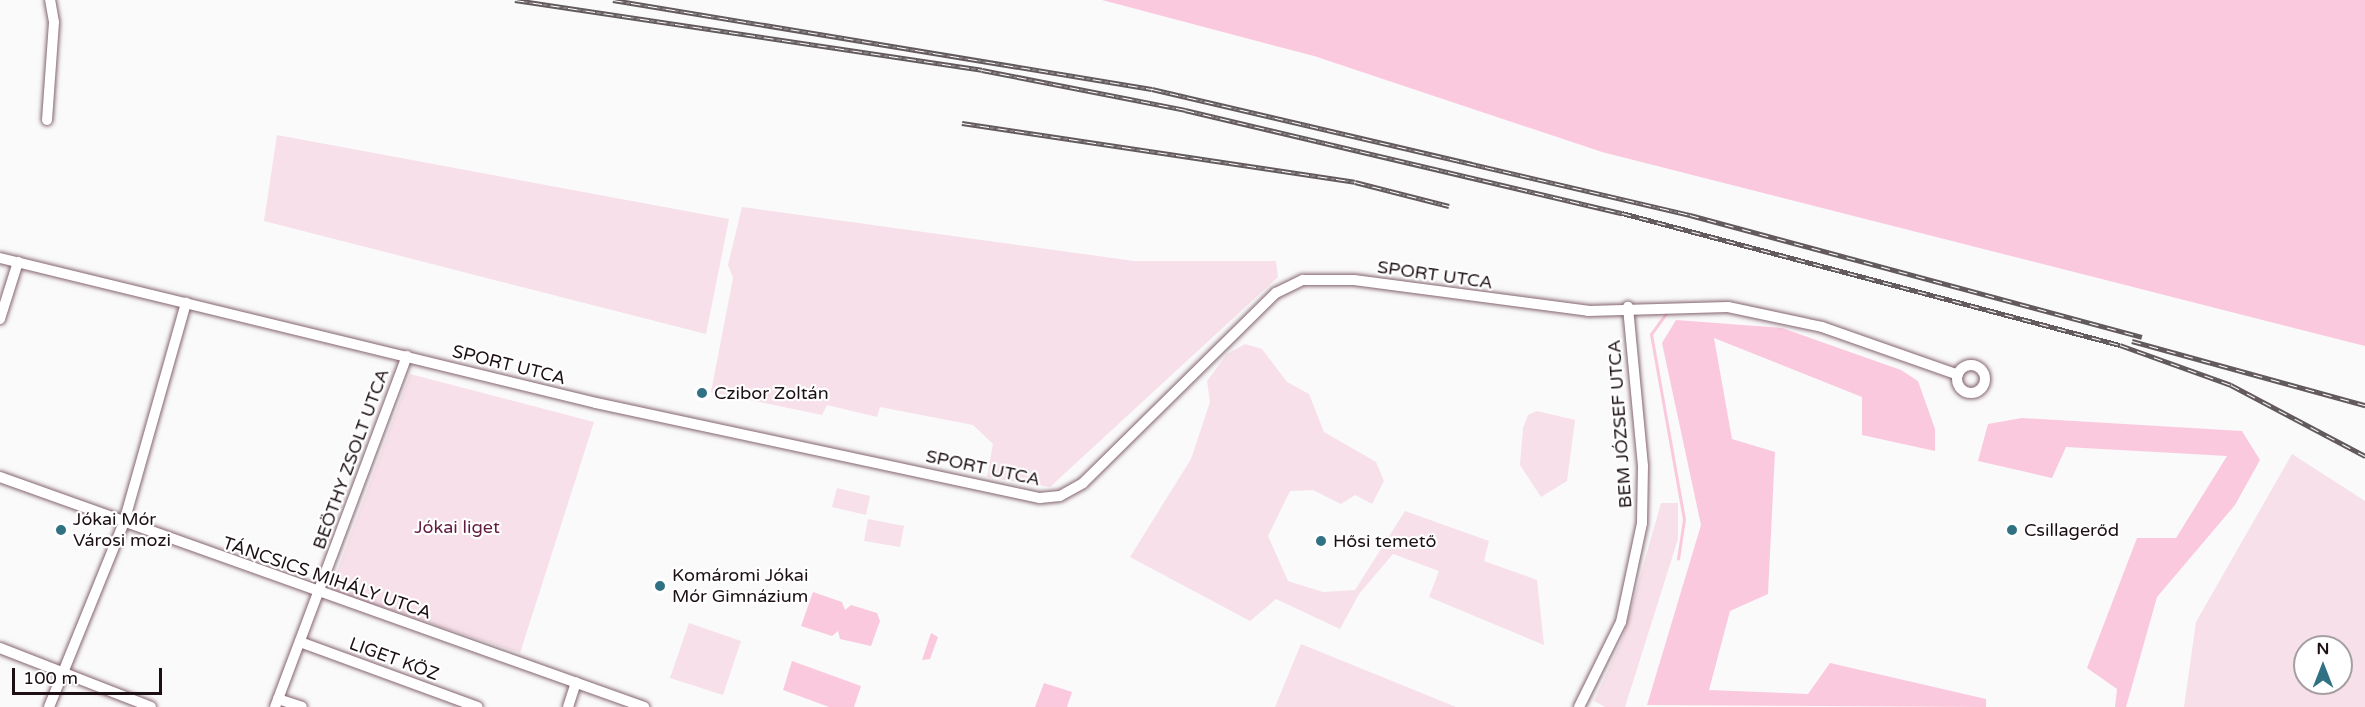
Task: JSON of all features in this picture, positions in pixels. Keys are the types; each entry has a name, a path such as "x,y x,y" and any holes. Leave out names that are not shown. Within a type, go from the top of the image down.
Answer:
{"street":[{"path":"47,120 54,22 50,0"},
{"name":"SPORT UTCA","path":"0,258 596,403 1051,498 1083,483 1276,293 1303,280 1354,280 1558,309 1728,306 1793,318 1958,375"},
{"path":"0,319 18,262"},
{"path":"49,707 124,522 186,303"},
{"name":"BEM JÓZSEF UTCA","path":"1579,707 1622,622 1642,523 1643,466 1628,307"},
{"name":"BEÖTHY ZSOLT UTCA","path":"277,703 407,356"},
{"name":"TÁNCSICS MIHÁLY UTCA","path":"0,477 318,594 644,707"},
{"name":"LIGET KÖZ","path":"300,642 478,707"},
{"path":"0,648 152,707"},
{"path":"568,707 576,682"},
{"path":"277,703 302,707"}],"green space":[{"path":"277,135 729,219 706,334 264,221"},
{"path":"742,207 1134,261 1276,261 1278,277 1050,487 987,477 993,444 973,425 880,407 877,417 827,405 822,415 711,392 733,278 728,265"},
{"path":"1245,344 1262,349 1287,382 1309,394 1324,432 1376,462 1384,481 1372,504 1355,495 1341,504 1313,490 1290,491 1268,536 1288,581 1323,592 1355,590 1405,511 1489,541 1484,561 1537,580 1544,645 1429,597 1439,571 1393,554 1359,594 1340,629 1276,599 1250,621 1130,557 1191,459 1210,402 1207,381 1227,354"},
{"name":"Jókai liget","path":"410,374 594,422 520,653 330,590"},
{"path":"1537,411 1575,420 1567,481 1541,497 1520,465 1523,428 1528,415"},
{"path":"2292,454 2365,501 2365,707 2184,707 2196,622"},
{"path":"837,488 870,496 866,515 832,507"},
{"path":"1661,503 1678,503 1678,539 1625,707 1605,707 1594,701 1623,637"},
{"path":"868,519 904,526 900,547 864,541"},
{"path":"689,623 741,641 723,695 670,678"},
{"path":"1301,644 1456,707 1275,707"}],"shaded area":[{"path":"1102,0 2365,0 2365,346 1602,152 1314,56"},
{"path":"1676,320 1782,328 1901,370 1918,381 1935,429 1935,451 1862,435 1862,397 1714,338 1732,439 1775,452 1768,594 1730,611 1709,690 1808,694 1830,663 1986,699 1986,707 1647,705 1701,525 1662,343"},
{"path":"2022,418 2242,431 2260,460 2235,505 2157,597 2126,707 2115,707 2117,689 2087,668 2137,538 2176,538 2227,456 2066,447 2052,478 1978,461 1988,424"},
{"path":"813,592 842,602 845,610 851,605 877,613 880,621 871,646 840,639 838,631 832,636 801,626"},
{"path":"931,633 938,637 930,659 922,660"},
{"path":"792,661 861,686 854,707 829,707 783,690"},
{"path":"1044,683 1072,692 1067,707 1035,707"}],"waterway":[{"path":"1667,312 1651,334 1684,519 1678,559"}],"railway":[{"path":"515,0 982,70 1185,110 1622,213 2120,345 2231,385 2365,456"},
{"path":"613,0 1152,89 1690,215 2142,337"},
{"path":"962,123 1355,182 1449,206"},
{"path":"2132,341 2365,405"}],"place":[{"name":"Czibor Zoltán","path":"702,393"},
{"name":"Jókai Mór Városi mozi","path":"61,530"},
{"name":"Csillagerőd","path":"2012,530"},
{"name":"Hősi temető","path":"1321,541"},
{"name":"Komáromi Jókai Mór Gimnázium","path":"660,586"}]}
